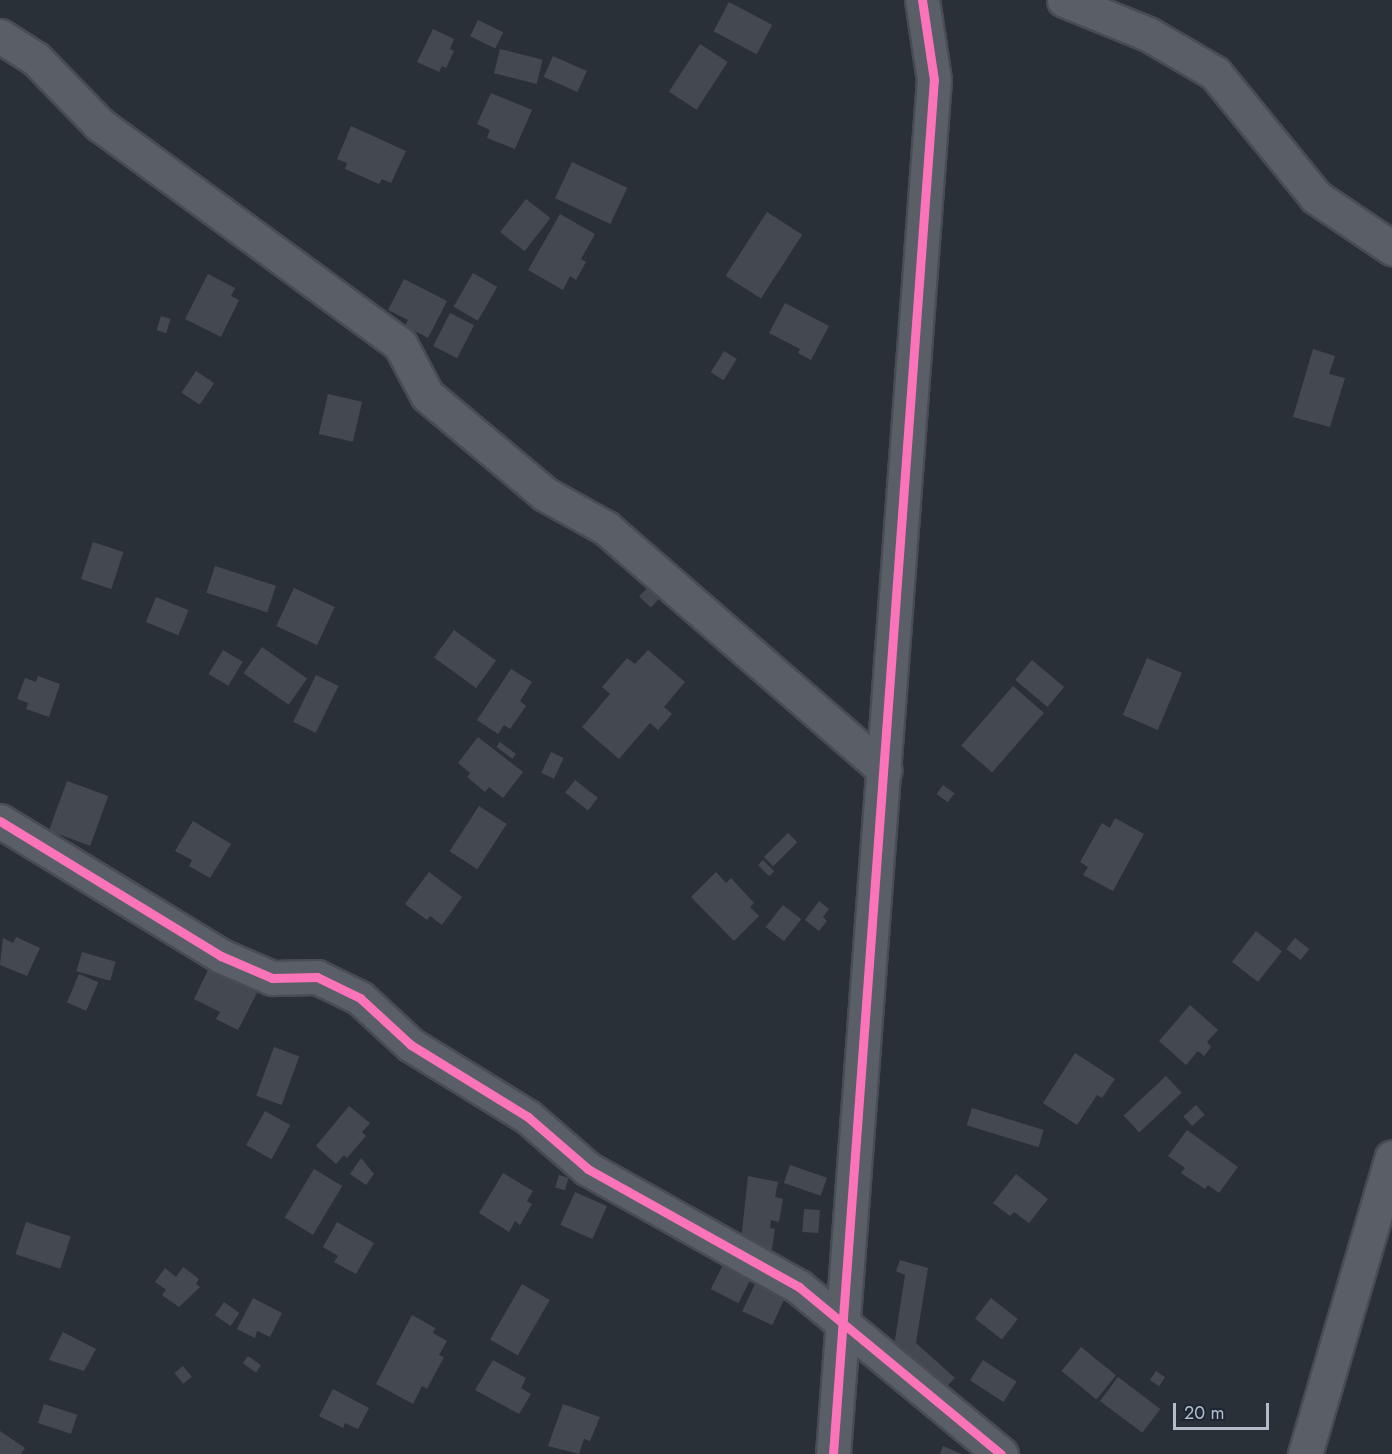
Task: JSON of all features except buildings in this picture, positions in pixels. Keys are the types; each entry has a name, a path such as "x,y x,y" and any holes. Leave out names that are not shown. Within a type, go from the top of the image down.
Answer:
{"street":[{"path":"833,1454 934,80 922,0"},
{"path":"1064,0 1148,34 1215,73 1316,197 1392,248"},
{"path":"0,36 36,59 99,124 400,344 427,395 545,494 606,528 884,770"},
{"path":"0,821 221,956 272,978 317,976 360,998 411,1045 528,1117 588,1169 799,1287 1001,1454"},
{"path":"1305,1454 1392,1157"}],"cycle path":[{"path":"833,1454 934,80 922,0"},
{"path":"0,821 221,956 272,978 317,977 360,998 411,1045 528,1117 588,1169 799,1287 1001,1454"}]}
